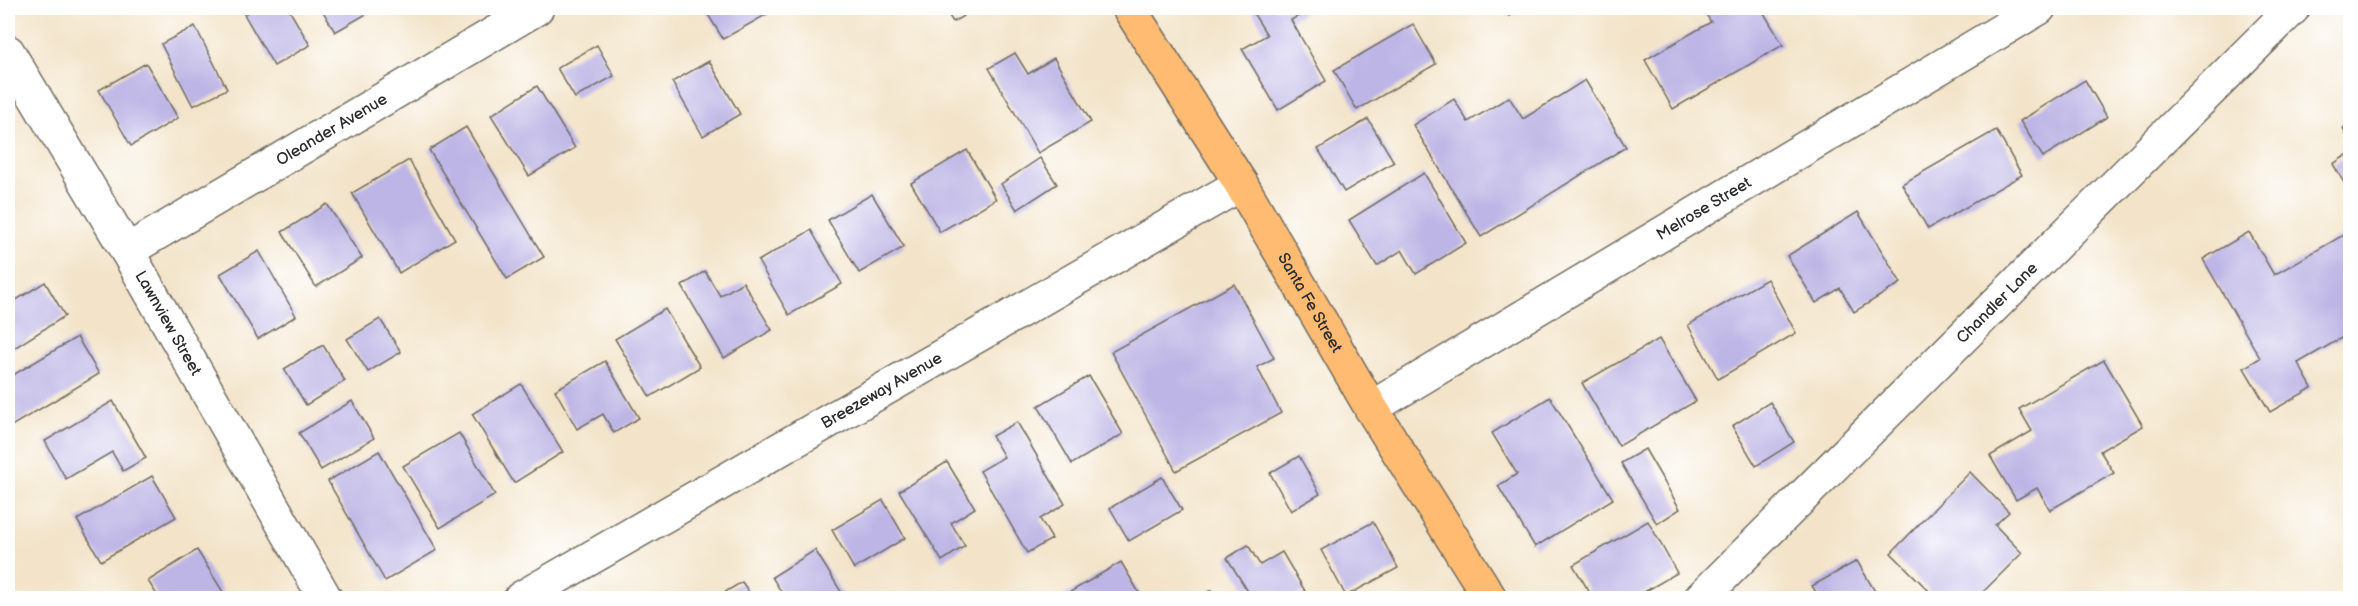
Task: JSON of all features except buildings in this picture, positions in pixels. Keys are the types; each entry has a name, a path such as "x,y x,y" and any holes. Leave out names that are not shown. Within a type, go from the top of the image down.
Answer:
{"main road":[{"name":"Santa Fe Street","path":"1130,8 1241,184 1371,408 1490,598"}],"street":[{"name":"Oleander Avenue","path":"127,251 537,8"},
{"name":"Melrose Street","path":"1371,408 2038,8"},
{"name":"Chandler Lane","path":"1701,598 2293,8"},
{"name":"Lawnview Street","path":"8,52 127,251 325,598"},
{"name":"Breezeway Avenue","path":"521,598 1241,184"}]}
